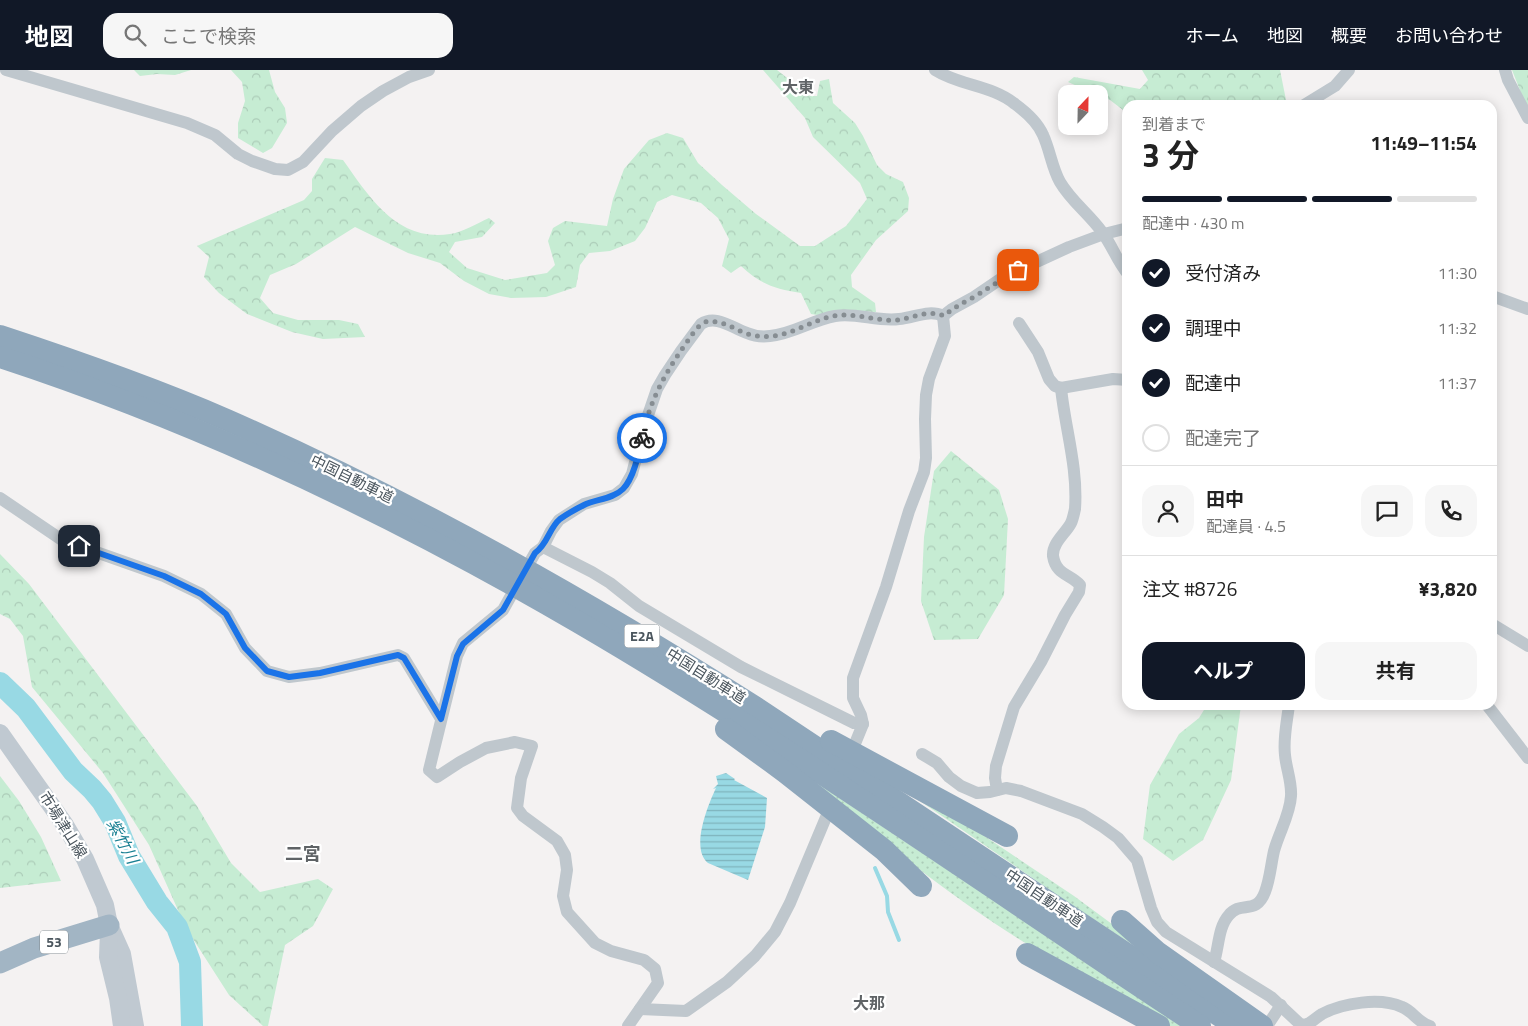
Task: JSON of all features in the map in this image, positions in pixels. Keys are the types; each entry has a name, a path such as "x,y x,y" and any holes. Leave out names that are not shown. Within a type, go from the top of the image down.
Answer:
{"highway":[{"name":"中国自動車道","path":"0,336 138,384 225,420 318,462 408,506 500,555 674,655 836,759 1235,1026"},
{"name":"中国自動車道","path":"0,357 131,403 305,477 396,522 490,572 602,636 751,728 1200,1026"},
{"path":"602,636 634,669 740,738 793,778 884,850 921,886"},
{"path":"674,655 1007,836"},
{"path":"1122,921 1156,952 1273,1014"},
{"name":"53","path":"0,963 34,948 109,925"},
{"path":"1027,954 1159,1026"}],"main road":[{"name":"市場津山線","path":"0,733 65,825 85,859 105,905 109,925 122,954 134,1026"},
{"name":"市場津山線","path":"109,925 108,957 118,998 122,1026"}],"street":[{"path":"6,70 187,122 215,135 238,154 252,161 275,169 288,170 303,162 332,131 361,106 409,77 429,70"},
{"path":"935,70 949,78 999,93 1032,118 1042,134 1060,182 1072,199 1104,234 1122,267"},
{"path":"1312,100 1335,86 1350,70"},
{"path":"1505,70 1508,80 1528,118"},
{"path":"640,1009 686,1011 727,982 756,956 775,932 790,903 861,728 860,715 853,698 853,678 886,587 909,511 924,472 926,458 924,419 926,394 929,379 944,336 944,316 1002,278 1069,248 1104,234 1122,230"},
{"path":"1497,298 1528,309"},
{"path":"628,1026 658,983 655,969 644,960 611,951 595,943 567,912 563,896 567,870 566,855 557,841 523,816 516,808 521,778 532,746 515,742 486,748 437,777 429,770 457,656 463,644 503,610 559,520 584,504 615,495 624,488 632,474 644,427 657,390 681,350 701,324 720,321 748,334 765,337 778,335 835,316 848,315 882,320 898,320 937,313 944,316"},
{"path":"1019,323 1038,352 1049,379 1055,386 1061,388 1113,379 1122,380"},
{"path":"998,790 995,778 996,766 1014,707 1041,662 1065,614 1079,592 1080,586 1075,580 1064,575 1055,564 1053,553 1055,545 1072,522 1075,510 1072,452 1062,403 1061,388"},
{"path":"0,498 62,540 164,576 201,594 226,614 245,648 267,671 289,677 320,673 398,655 404,658 441,719"},
{"path":"539,550 592,572 610,583 639,606 741,667 861,728"},
{"path":"1497,627 1528,646"},
{"path":"1214,962 1225,920 1230,913 1238,908 1253,907 1260,902 1265,892 1275,850 1289,810 1291,794 1284,736 1287,710"},
{"path":"1491,710 1528,758"},
{"path":"922,754 937,763 949,777 962,786 977,792 990,792 1006,788 1030,794 1082,814 1118,838 1137,860 1151,908 1157,922 1166,932 1271,996 1273,1014 1267,1026"},
{"path":"1273,1014 1306,1025 1322,1014 1347,1004 1387,1003 1402,1006 1419,1021 1430,1026"}],"green space":[{"path":"134,70 191,70 175,75 157,74 140,76"},
{"path":"231,70 269,70 275,92 285,108 287,123 272,148 263,153 238,138 238,123 245,101 242,82"},
{"path":"763,70 777,70 810,96 817,96 820,81 829,79 833,103 855,123 877,165 886,174 903,182 909,198 908,211 876,240 851,275 852,287 875,303 876,312 847,311 823,316 811,314 801,293 768,285 741,266 731,273 722,266 729,239 718,218 701,203 672,195 657,202 645,228 635,241 610,251 589,253 580,265 576,287 546,297 511,298 489,294 464,281 440,263 408,253 355,227 296,264 270,275 260,298 273,313 298,320 339,320 358,324 365,337 323,339 292,332 247,314 219,293 204,277 209,257 197,246 304,200 312,191 312,179 325,158 343,160 364,189 387,214 400,224 415,231 431,235 450,234 464,230 489,218 495,223 482,237 455,242 449,252 467,268 505,280 547,273 555,265 548,241 553,228 565,221 607,226 613,199 624,169 649,140 667,133 683,138 698,163 756,214 800,246 815,246 846,226 867,199 860,183 813,137 805,118"},
{"path":"1142,70 1280,70 1286,100 1122,100 1122,109 1108,99 1108,85 1075,85 1068,82 1074,77 1140,89 1148,80"},
{"path":"1512,70 1528,70 1528,112 1527,108"},
{"path":"951,451 999,490 1008,519 1004,595 978,639 934,640 921,601 924,537 934,471"},
{"path":"0,554 29,584 197,806 231,863 260,892 318,879 333,889 313,926 285,945 268,1026 263,1026 229,995 186,928 149,845 103,773 32,687 23,636 10,619 0,614"},
{"path":"1204,710 1240,710 1231,780 1203,840 1173,861 1143,839 1150,785 1179,734 1199,718"},
{"path":"800,772 1183,1026 1167,1026 1020,940 906,859"},
{"path":"0,776 19,801 41,837 61,881 0,888"},
{"path":"901,788 965,823 1074,896 1200,989 1069,903"}],"water":[{"path":"726,773 734,780 767,798 765,827 748,880 708,863 703,856 701,848 702,827 716,788 713,789 718,784 716,776"}],"waterway":[{"name":"紫竹川","path":"0,683 26,708 73,771 102,801 115,822 129,856 157,902 177,927 190,962 192,1026"},
{"path":"875,868 887,896 888,912 899,940"}],"way so far":[{"path":"642,438 657,390 665,375 696,330 705,322 712,320 720,321 748,334 765,337 778,335 835,316 848,315 870,319 898,320 937,313 944,316 952,309 1018,270"}],"district":[{"name":"大東","path":"798,87"},
{"name":"二宮","path":"303,854"},
{"name":"大那","path":"869,1003"}],"route":[{"path":"79,546 164,576 201,594 226,614 245,648 267,671 289,677 320,673 398,655 404,658 410,666 441,719 457,656 463,644 503,610 535,553 543,547 559,520 584,504 615,495 624,488 632,474 642,438"}]}
